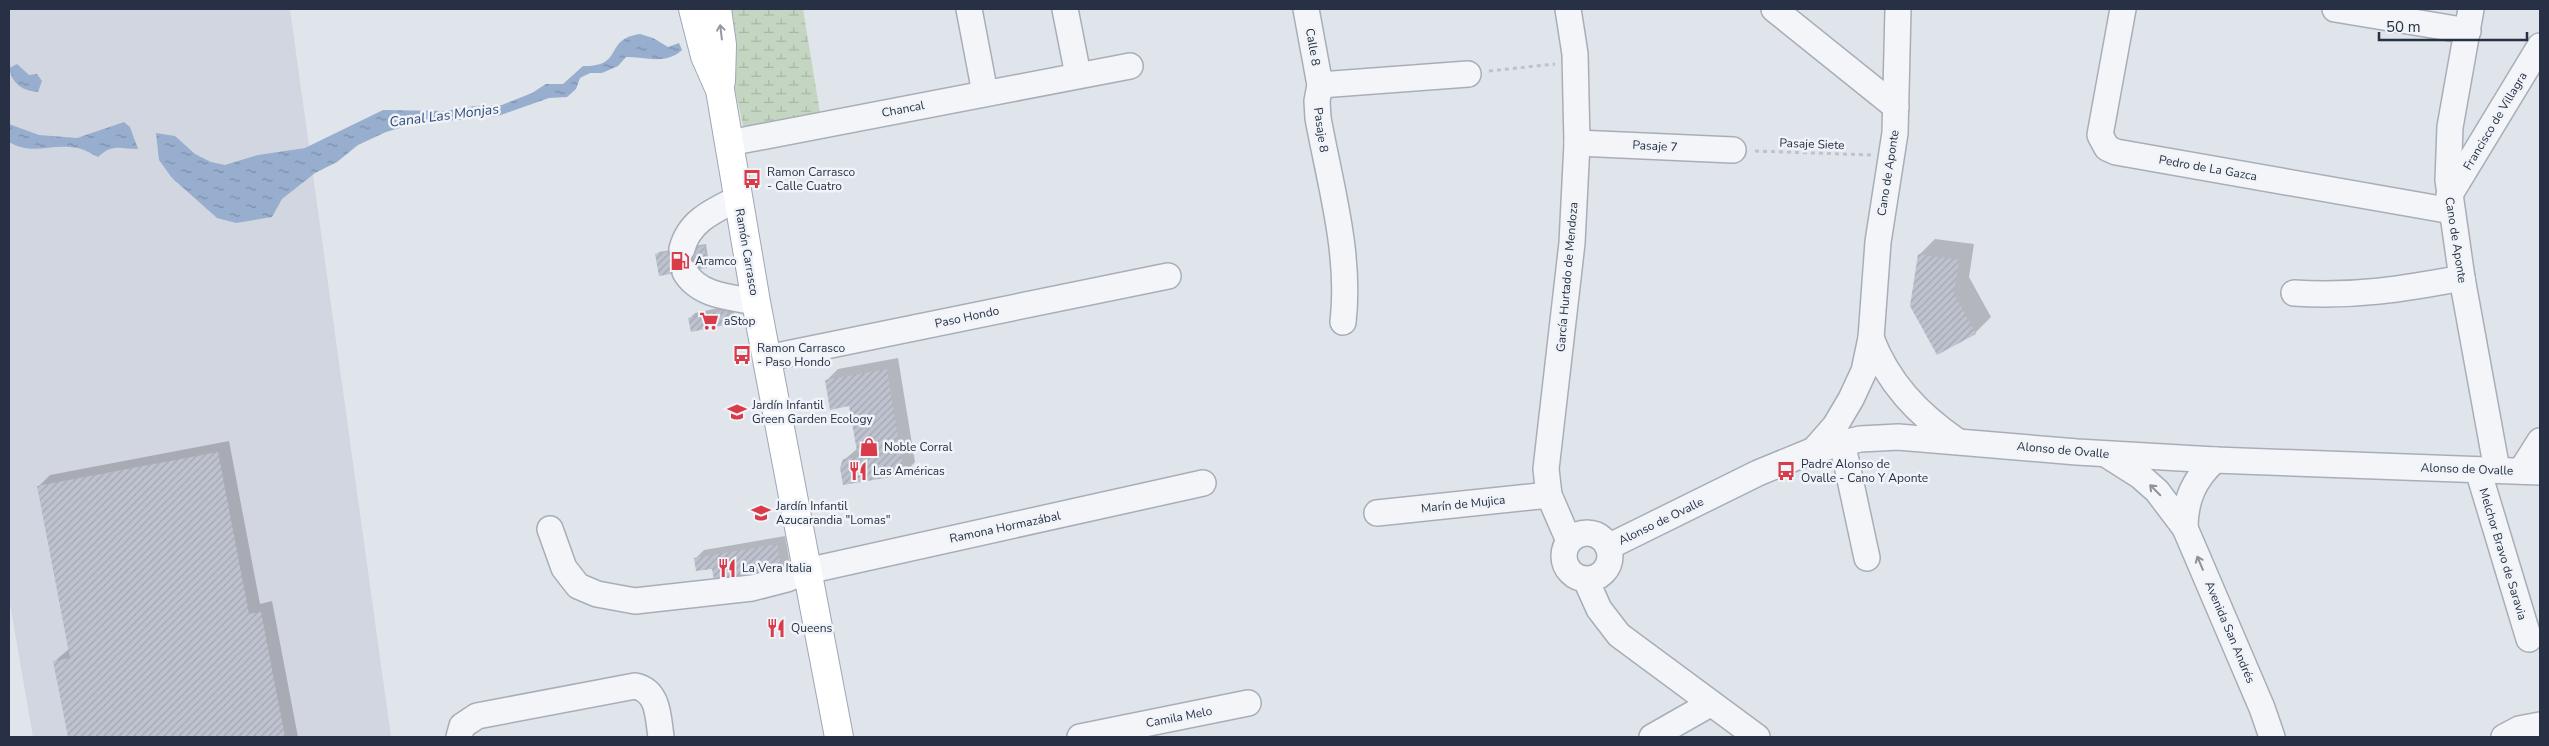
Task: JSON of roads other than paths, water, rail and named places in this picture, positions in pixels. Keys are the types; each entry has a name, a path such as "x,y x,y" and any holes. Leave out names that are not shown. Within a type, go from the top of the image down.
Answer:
{"main road":[{"name":"Ramón Carrasco","path":"693,9 706,56 720,90"},
{"name":"Ramón Carrasco","path":"717,9 722,45 720,90 728,143 756,302 839,737"}],"street":[{"path":"969,9 984,93"},
{"path":"1065,9 1078,76"},
{"name":"Calle 8","path":"1306,9 1320,85"},
{"name":"García Hurtado de Mendoza","path":"1568,9 1575,62 1577,143 1570,262 1546,469 1549,495 1569,541"},
{"path":"1774,9 1896,107"},
{"name":"Cano de Aponte","path":"1814,450 1835,426 1851,399 1864,371 1871,338 1878,242 1891,156 1896,107 1898,9"},
{"name":"Pedro de La Gazca","path":"2123,9 2100,135 2106,148 2116,152 2450,204"},
{"path":"2335,9 2469,20"},
{"name":"Cano de Aponte","path":"2469,20 2448,146 2450,204 2462,278 2487,470"},
{"name":"Francisco de Villagra","path":"2450,204 2540,46"},
{"name":"Chancal","path":"728,143 1130,66"},
{"path":"1320,85 1468,74"},
{"name":"Pasaje 8","path":"1320,85 1317,101 1318,118 1345,263 1346,293 1344,322"},
{"name":"Pasaje 7","path":"1577,143 1733,150"},
{"path":"738,199 702,216 684,238 683,261 692,282 716,295 756,302"},
{"name":"Paso Hondo","path":"767,358 1168,276"},
{"path":"2294,294 2376,293 2462,278"},
{"name":"Cano de Aponte","path":"1871,338 1882,364 1906,398 1922,414 1957,441"},
{"name":"Alonso de Ovalle","path":"1608,547 1758,473 1814,450 1842,442 1898,437 2105,454 2531,472"},
{"path":"2531,472 2540,441"},
{"path":"1842,442 1867,558"},
{"name":"Avenida San Andrés","path":"2105,454 2134,472 2157,491 2185,528 2262,708 2272,737"},
{"path":"2185,528 2185,514 2193,488 2214,460"},
{"name":"Melchor Bravo de Saravia","path":"2487,470 2529,639"},
{"name":"Ramona Hormazábal","path":"550,529 564,568 578,586 597,594 635,601 752,588 787,579 807,570 1203,483"},
{"name":"Marín de Mujica","path":"1377,513 1549,495"},
{"path":"1587,532 1600,536 1608,547 1610,560 1608,566 1599,576 1586,580 1574,576 1565,566 1564,553 1569,541 1574,536 1587,532"},
{"path":"1586,580 1599,610 1619,635 1757,737"},
{"path":"459,737 462,726 477,716 635,686 646,690 654,698 661,737"},
{"name":"Camila Melo","path":"1080,737 1248,703"},
{"path":"1652,737 1710,704"},
{"path":"2504,737 2520,729 2540,725"}],"water":[{"name":"Canal Las Monjas","path":"640,34 653,38 668,47 679,43 682,50 676,55 663,59 626,57 618,66 602,73 590,73 580,78 576,89 567,97 549,98 498,116 413,124 386,132 358,145 337,162 315,173 282,199 272,217 236,223 217,218 172,178 159,160 156,133 175,136 195,154 211,162 225,165 258,155 305,148 383,110 445,111 475,106 502,105 532,93 546,84 563,84 583,66 596,65 610,58 621,41"},
{"path":"17,64 29,75 37,74 42,81 38,92 19,86 10,74 9,68"},
{"path":"124,122 130,127 138,149 113,148 98,157 77,148 34,149 17,146 9,142 9,124 39,135 77,138"}],"place":[{"name":"Ramon Carrasco - Calle Cuatro","path":"752,179"},
{"name":"Aramco","path":"680,261"},
{"name":"aStop","path":"709,321"},
{"name":"Ramon Carrasco - Paso Hondo","path":"742,355"},
{"name":"Jardín Infantil Green Garden Ecology","path":"737,412"},
{"name":"Noble Corral","path":"869,447"},
{"name":"Las Américas","path":"858,471"},
{"name":"Padre Alonso de Ovalle - Cano Y Aponte","path":"1786,471"},
{"name":"Jardín Infantil Azucarandia \"Lomas\"","path":"761,513"},
{"name":"La Vera Italia","path":"727,568"},
{"name":"Queens","path":"776,628"}]}
